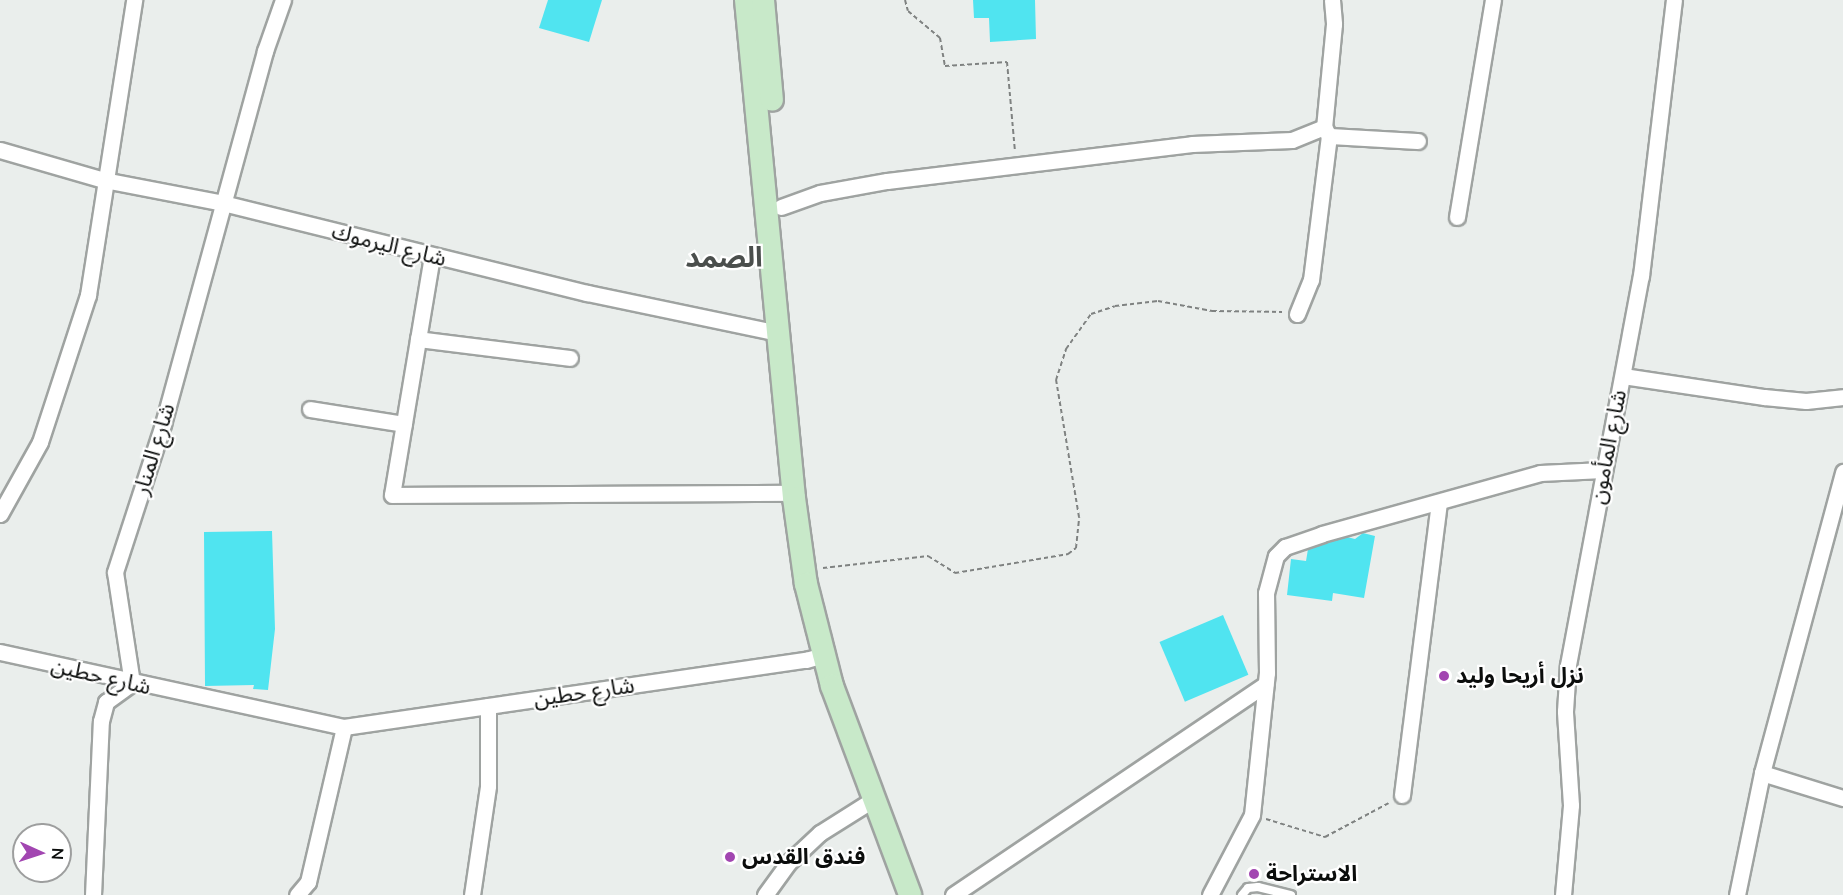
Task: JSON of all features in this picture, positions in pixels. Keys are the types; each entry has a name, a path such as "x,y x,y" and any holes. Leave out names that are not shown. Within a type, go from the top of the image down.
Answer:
{"main road":[{"path":"746,0 793,493 806,584 823,655 910,895"},
{"path":"763,0 817,568 839,663 923,895"}],"street":[{"path":"0,514 40,442 88,295 104,180 134,0"},
{"name":"شارع المنار","path":"132,683 115,572 163,424 223,203 283,0"},
{"path":"1297,314 1311,280 1326,131 1334,24 1332,0"},
{"path":"1457,216 1493,0"},
{"name":"شارع المأمون","path":"1563,895 1571,805 1565,711 1568,665 1641,276 1674,0"},
{"path":"781,207 820,193 886,181 1192,144 1292,140 1326,131 1418,141"},
{"name":"شارع اليرموك","path":"0,150 104,180 223,203 432,256 779,333"},
{"path":"432,256 392,495 793,493"},
{"path":"418,339 570,358"},
{"path":"1623,376 1764,398 1806,401 1843,397"},
{"path":"310,409 404,424"},
{"path":"1210,895 1252,815 1266,684 1266,593 1276,555 1285,547 1322,534 1540,474 1603,470"},
{"path":"1737,895 1762,773 1842,479"},
{"path":"1402,795 1439,502"},
{"name":"شارع حطين","path":"0,652 132,683 344,727 806,660 823,655"},
{"path":"93,895 101,721 106,702 132,683"},
{"path":"953,895 1266,684"},
{"path":"472,895 488,786 488,706"},
{"path":"297,895 308,882 344,727"},
{"path":"1762,773 1843,798"},
{"path":"765,895 788,863 820,833 874,799"}],"lane":[{"path":"1242,894 1248,888 1291,895"}],"path":[{"path":"905,0 908,11 940,38 945,66 1007,62 1017,166"},
{"path":"817,568 928,555 955,573 1068,554 1076,548 1079,517 1056,380 1066,349 1091,314 1115,306 1158,301 1212,311 1297,314"},
{"path":"1252,815 1325,837 1402,795"}],"building":[{"path":"548,0 602,0 589,42 539,28"},
{"path":"973,0 1035,0 1036,39 990,42 989,18 974,18"},
{"path":"272,531 275,629 268,690 253,689 254,685 205,686 204,532"},
{"path":"1363,533 1375,536 1364,598 1333,593 1332,601 1287,595 1291,559 1306,561 1308,549 1347,537 1355,539"},
{"path":"1223,615 1248,675 1185,702 1159,642"}],"place":[{"name":"نزل أريحا وليد","path":"1444,676"},
{"name":"فندق القدس","path":"730,857"},
{"name":"الاستراحة","path":"1254,874"}],"district":[{"name":"الصمد","path":"724,257"}]}
